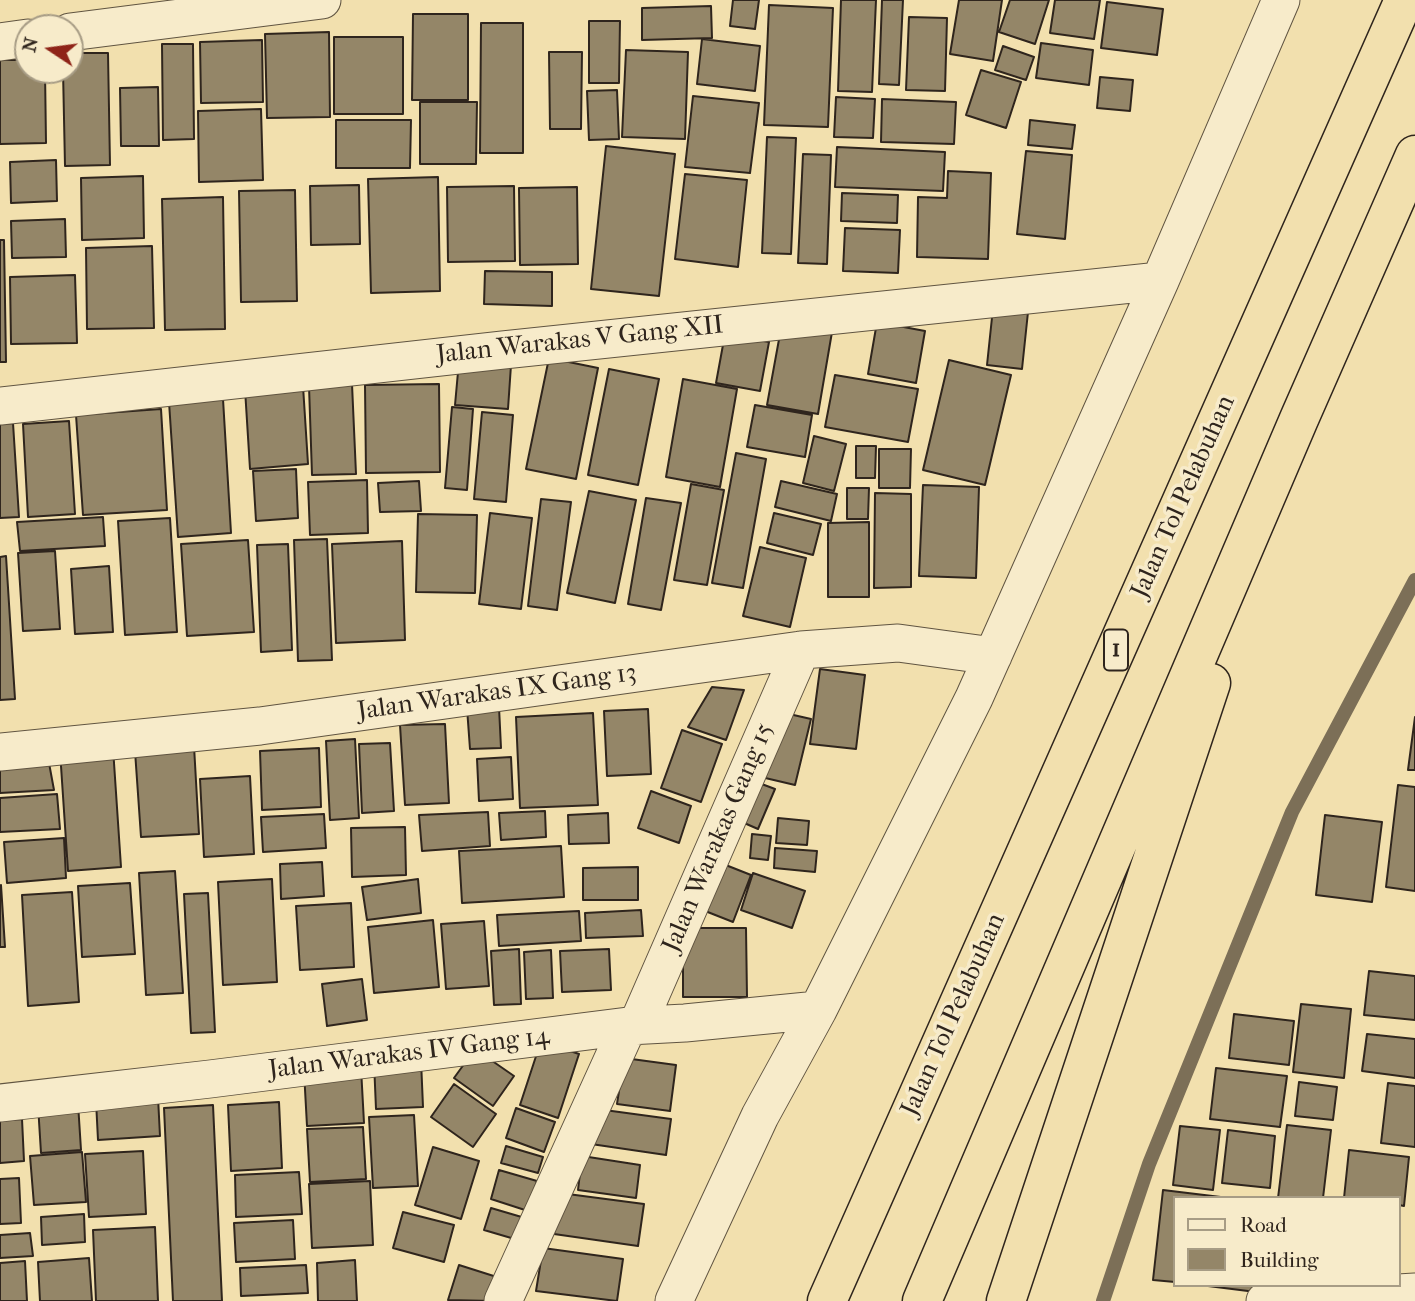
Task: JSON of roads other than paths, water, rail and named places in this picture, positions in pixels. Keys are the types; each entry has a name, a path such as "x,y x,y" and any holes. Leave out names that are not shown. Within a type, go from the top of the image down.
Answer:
{"highway":[{"name":"Jalan Tol Pelabuhan","path":"827,1301 1404,0"},
{"path":"922,1301 1299,419 1415,155"},
{"path":"1006,1301 1299,419"}],"street":[{"path":"84,30 322,0"},
{"path":"674,1301 760,1116 818,1010 979,654 1160,281 1281,0"},
{"name":"Jalan Warakas V Gang XII","path":"0,406 1160,281"},
{"name":"Jalan Warakas IX Gang 13","path":"0,752 260,726 801,650 898,643 979,654"},
{"name":"Jalan Warakas Gang 15","path":"503,1301 632,1026 801,650"},
{"name":"Jalan Warakas IV Gang 14","path":"0,1103 632,1026 818,1010"},
{"path":"1265,1301 1415,1292"}],"waterway":[{"path":"1103,1301 1149,1164 1292,812 1415,580"}]}
